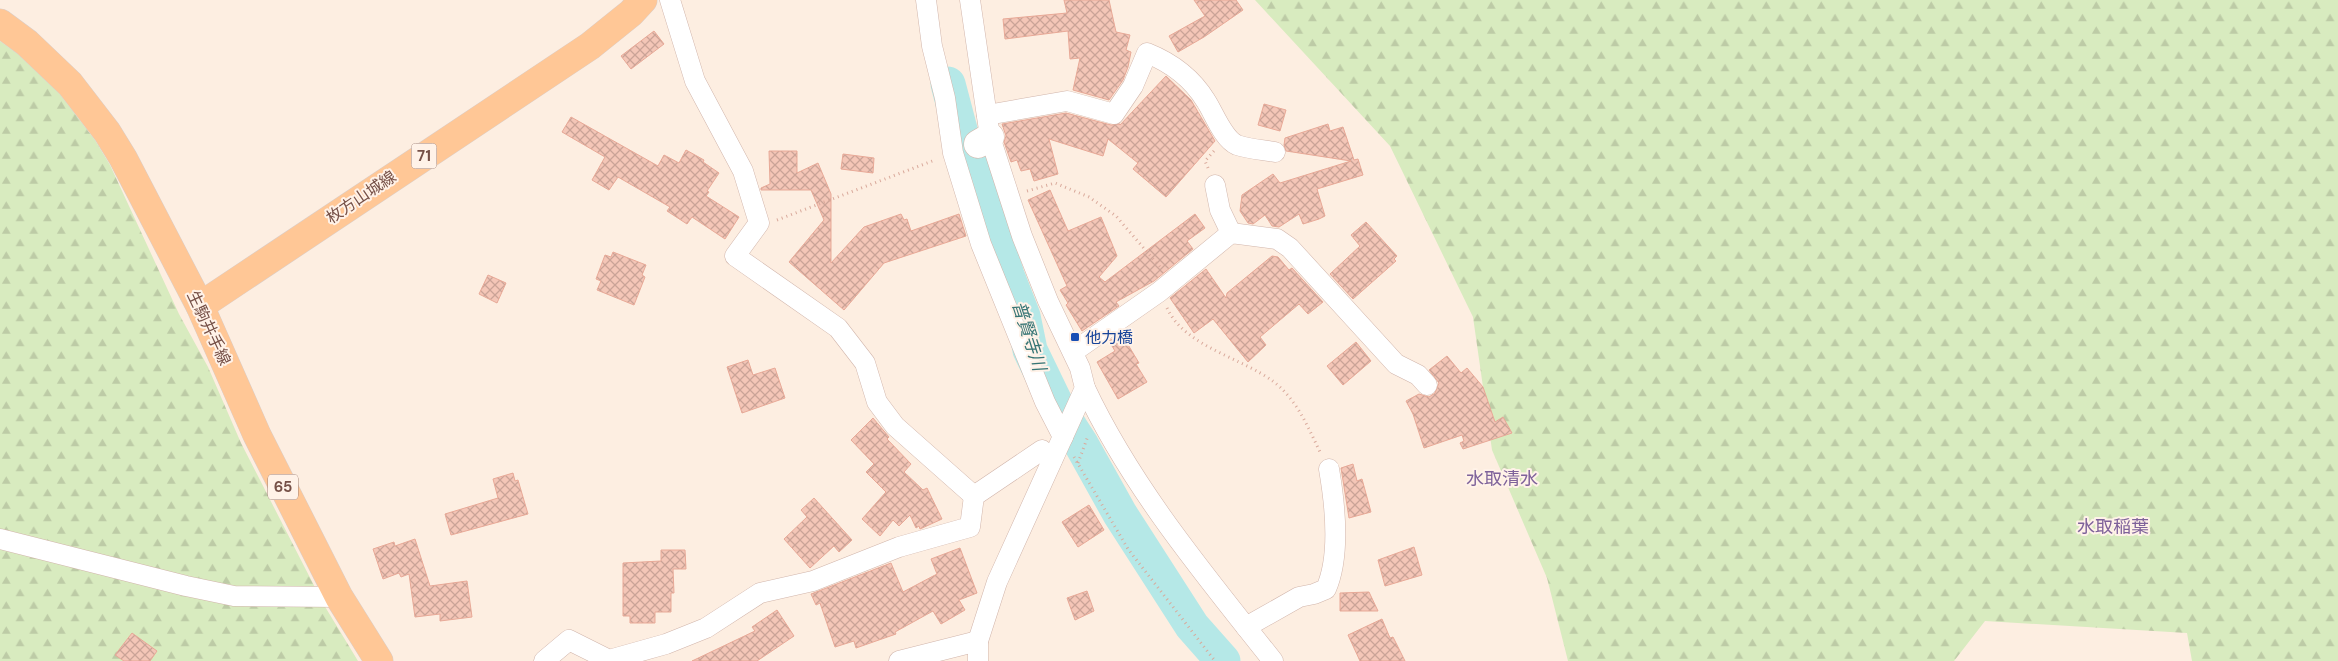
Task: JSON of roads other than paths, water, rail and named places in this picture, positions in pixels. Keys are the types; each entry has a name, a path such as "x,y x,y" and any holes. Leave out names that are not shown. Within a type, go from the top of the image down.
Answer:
{"main road":[{"name":"枚方山城線","path":"200,306 590,46 643,0"},
{"name":"生駒井手線","path":"0,23 49,63 70,84 107,132 123,158 200,306 257,436 339,597 379,661"}],"street":[{"path":"670,0 695,81 743,172 759,223 735,256 838,328 865,363 877,402 895,426 974,496"},
{"path":"926,0 932,46 945,98 977,137 1009,196 1048,301 1080,368 1085,388 1097,415 1164,520 1273,661"},
{"path":"970,0 981,244 1045,402 1064,434"},
{"path":"977,137 1067,100 1114,114 1133,86 1147,53 1166,61 1188,78 1206,101 1222,129 1235,144 1275,152"},
{"path":"1216,185 1220,210 1231,233"},
{"path":"1073,352 1160,292 1231,233 1277,238 1290,248 1396,364 1418,375 1427,385"},
{"path":"978,661 978,641 997,582 1085,388"},
{"path":"544,661 569,640 609,660 666,644 706,628 760,593 812,581 899,546 970,527 974,496 1042,450 1052,460"},
{"path":"1246,627 1299,597 1326,589 1330,580 1333,553 1335,505 1329,469"},
{"path":"0,539 186,586 234,596 339,597"},
{"path":"899,661 978,641"}],"waterway":[{"name":"普賢寺川","path":"948,84 963,141 1007,275 1023,316 1030,350 1059,410 1081,444 1120,514 1192,626 1223,661"}],"place":[{"name":"他力橋","path":"1075,337"}],"district":[{"name":"水取清水","path":"1502,479"},
{"name":"水取稲葉","path":"2113,527"}]}
